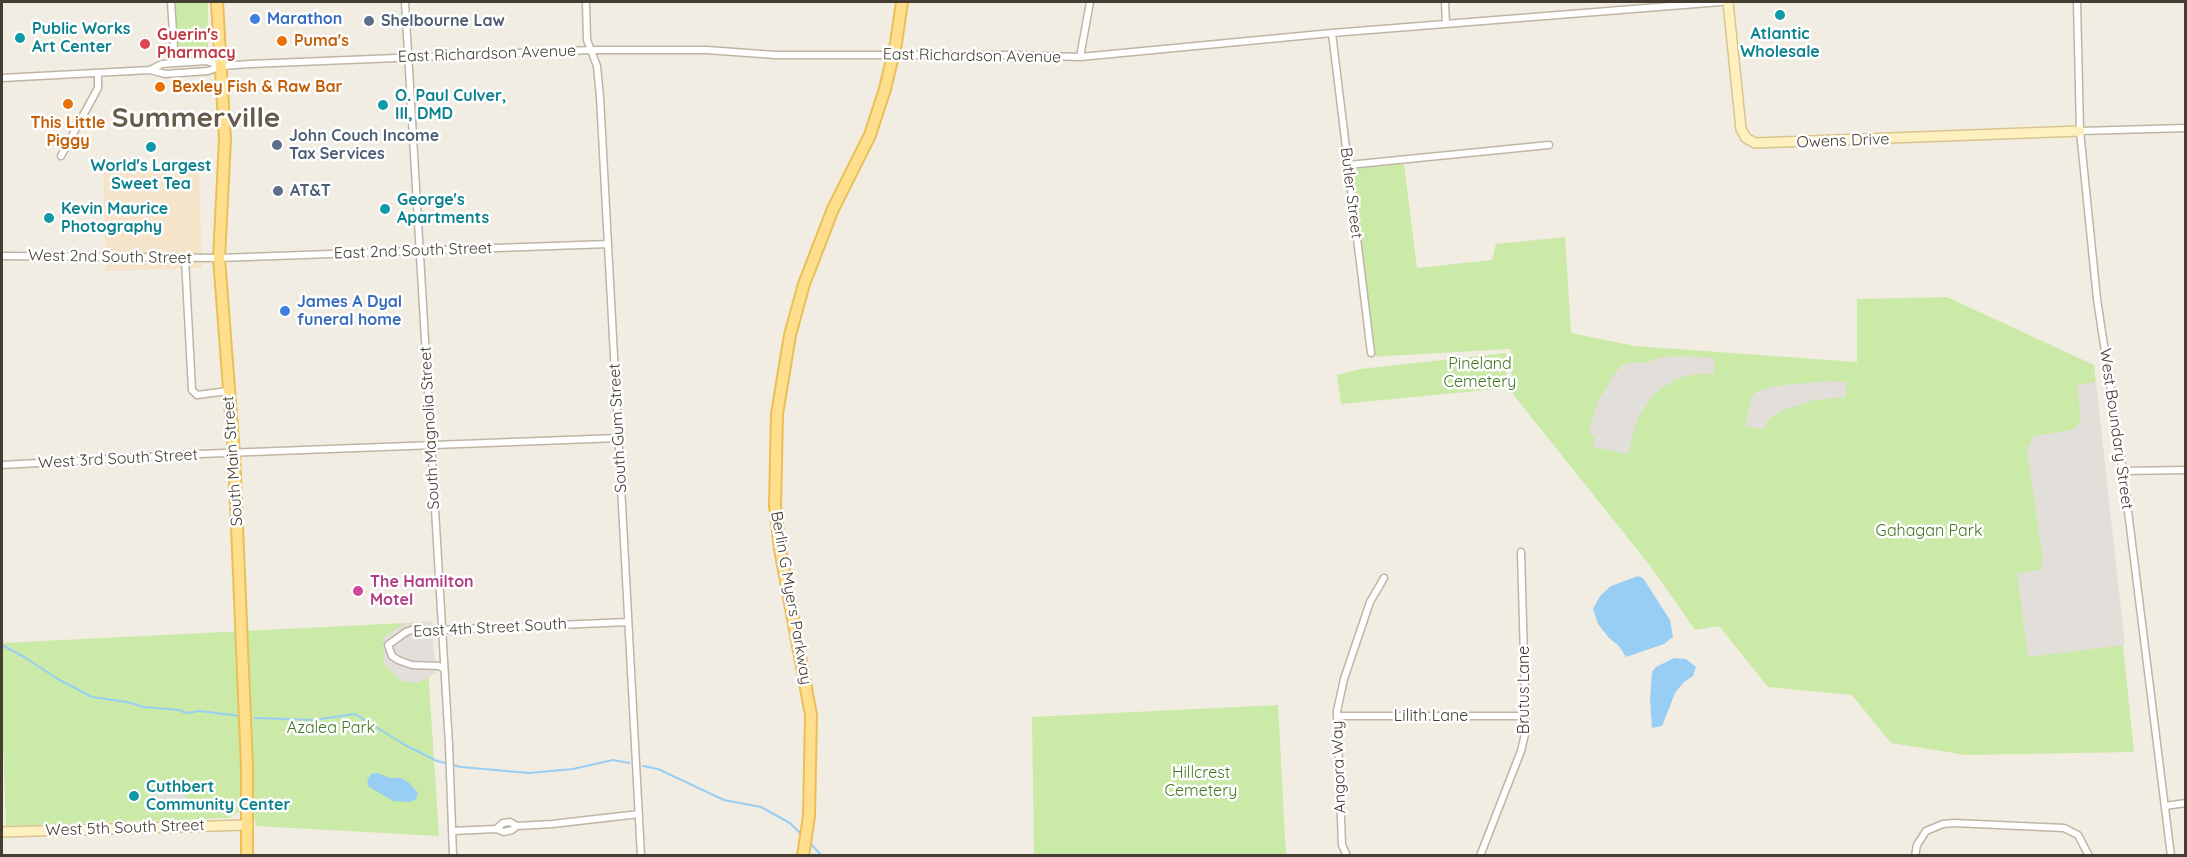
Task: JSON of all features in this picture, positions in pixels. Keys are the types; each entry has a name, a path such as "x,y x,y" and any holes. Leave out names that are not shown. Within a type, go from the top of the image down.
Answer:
{"main road":[{"name":"South Main Street","path":"217,2 225,139 219,258 234,454 244,669 247,855"},
{"name":"Berlin G Myers Parkway","path":"802,855 809,816 811,715 780,549 775,506 777,414 790,335 804,284 833,209 870,135 896,43 902,2"}],"street":[{"path":"171,2 175,63"},
{"name":"South Magnolia Street","path":"405,2 449,745 453,855"},
{"name":"South Gum Street","path":"586,2 587,40 597,66 600,97 641,855"},
{"path":"1080,57 1089,2"},
{"path":"1445,2 1446,24"},
{"name":"East Richardson Avenue","path":"222,66 591,50 707,51 775,55 1080,57 1332,33 1722,2"},
{"name":"Owens Drive","path":"1728,2 1741,129 1746,138 1755,143 2080,131"},
{"name":"West Boundary Street","path":"2077,2 2080,131 2097,299 2123,471 2171,855"},
{"name":"Butler Street","path":"1332,33 1371,353"},
{"path":"150,70 162,64 207,61 222,66"},
{"path":"2,78 150,70 165,74 208,71 222,66"},
{"path":"61,156 98,88 98,73"},
{"path":"2080,131 2186,128"},
{"path":"1348,165 1549,145"},
{"name":"East 2nd South Street","path":"219,258 608,244"},
{"name":"West 2nd South Street","path":"2,256 219,258"},
{"path":"185,259 192,390 196,395 228,391"},
{"name":"West 3rd South Street","path":"2,465 618,438"},
{"path":"2123,471 2186,470"},
{"name":"Brutus Lane","path":"1480,855 1521,751 1526,730 1521,552"},
{"name":"Angora Way","path":"1347,855 1342,845 1337,716 1344,679 1370,602 1384,578"},
{"name":"East 4th Street South","path":"444,669 439,666 412,665 398,660 387,645 405,632 414,629 442,630 628,622"},
{"name":"Lilith Lane","path":"1337,716 1525,716"},
{"path":"2165,806 2186,803"},
{"path":"452,831 496,828 503,823 510,822 517,826 552,824 639,814"},
{"path":"1914,855 1926,831 1934,826 1954,823 2064,828 2078,836 2089,855"},
{"name":"West 5th South Street","path":"2,832 248,825"}],"shaded area":[{"path":"199,167 202,268 106,271 103,170"},
{"path":"1661,357 1714,358 1714,373 1676,379 1653,395 1637,420 1628,454 1593,447 1595,436 1588,433 1598,401 1621,366 1632,362 1646,363"},
{"path":"1826,381 1846,382 1846,397 1814,400 1781,411 1769,419 1764,429 1745,426 1752,396 1756,392 1775,386"},
{"path":"2096,382 2125,645 2028,657 2017,573 2040,569 2043,562 2027,450 2034,436 2071,430 2077,426 2081,420 2077,385"},
{"path":"431,621 436,673 418,683 401,681 384,664 383,638 405,623"},
{"path":"185,790 186,809 155,810 155,791"}],"green space":[{"path":"173,2 208,2 208,48 203,56 179,57"},
{"name":"Gahagan Park","path":"1404,164 1417,268 1492,260 1496,244 1565,237 1571,333 1635,346 1857,362 1857,299 1947,297 2094,365 2134,752 1966,755 1891,743 1852,695 1768,687 1719,626 1695,630 1651,567 1512,393 1511,349 1368,357 1352,169"},
{"name":"Pineland Cemetery","path":"1506,353 1507,388 1341,404 1337,375 1360,369"},
{"name":"Azalea Park","path":"425,622 439,836 256,826 253,810 238,812 229,818 6,826 2,643"},
{"name":"Hillcrest Cemetery","path":"1278,705 1286,855 1034,855 1032,717"}],"water":[{"path":"1638,576 1643,578 1670,620 1673,637 1664,644 1626,657 1598,624 1593,609 1600,596 1611,586"},
{"path":"1674,658 1686,659 1696,667 1693,676 1684,682 1675,693 1662,726 1652,728 1650,699 1652,672 1656,667"},
{"path":"377,773 390,778 401,778 408,782 418,793 416,799 410,802 393,801 369,787 367,781 371,774"}],"waterway":[{"path":"2,645 92,697 186,713 200,711 240,716"},
{"path":"255,718 313,720 355,714 405,745 437,761 461,767 529,773 573,769 613,760 629,763"},
{"path":"643,766 658,769 724,800 761,807 790,823 803,836"},
{"path":"809,842 822,856"}],"place":[{"name":"Atlantic Wholesale","path":"1780,15"},
{"name":"Marathon","path":"255,19"},
{"name":"Shelbourne Law","path":"369,21"},
{"name":"Public Works Art Center","path":"20,38"},
{"name":"Puma's","path":"282,41"},
{"name":"Guerin's Pharmacy","path":"145,44"},
{"name":"Bexley Fish & Raw Bar","path":"160,87"},
{"name":"This Little Piggy","path":"68,104"},
{"name":"O. Paul Culver, III, DMD","path":"383,105"},
{"name":"John Couch Income Tax Services","path":"277,145"},
{"name":"World's Largest Sweet Tea","path":"151,147"},
{"name":"AT&T","path":"278,191"},
{"name":"George's Apartments","path":"385,209"},
{"name":"Kevin Maurice Photography","path":"49,218"},
{"name":"James A Dyal funeral home","path":"285,311"},
{"name":"The Hamilton Motel","path":"358,591"},
{"name":"Cuthbert Community Center","path":"134,796"}],"district":[{"name":"Summerville","path":"196,119"}]}
